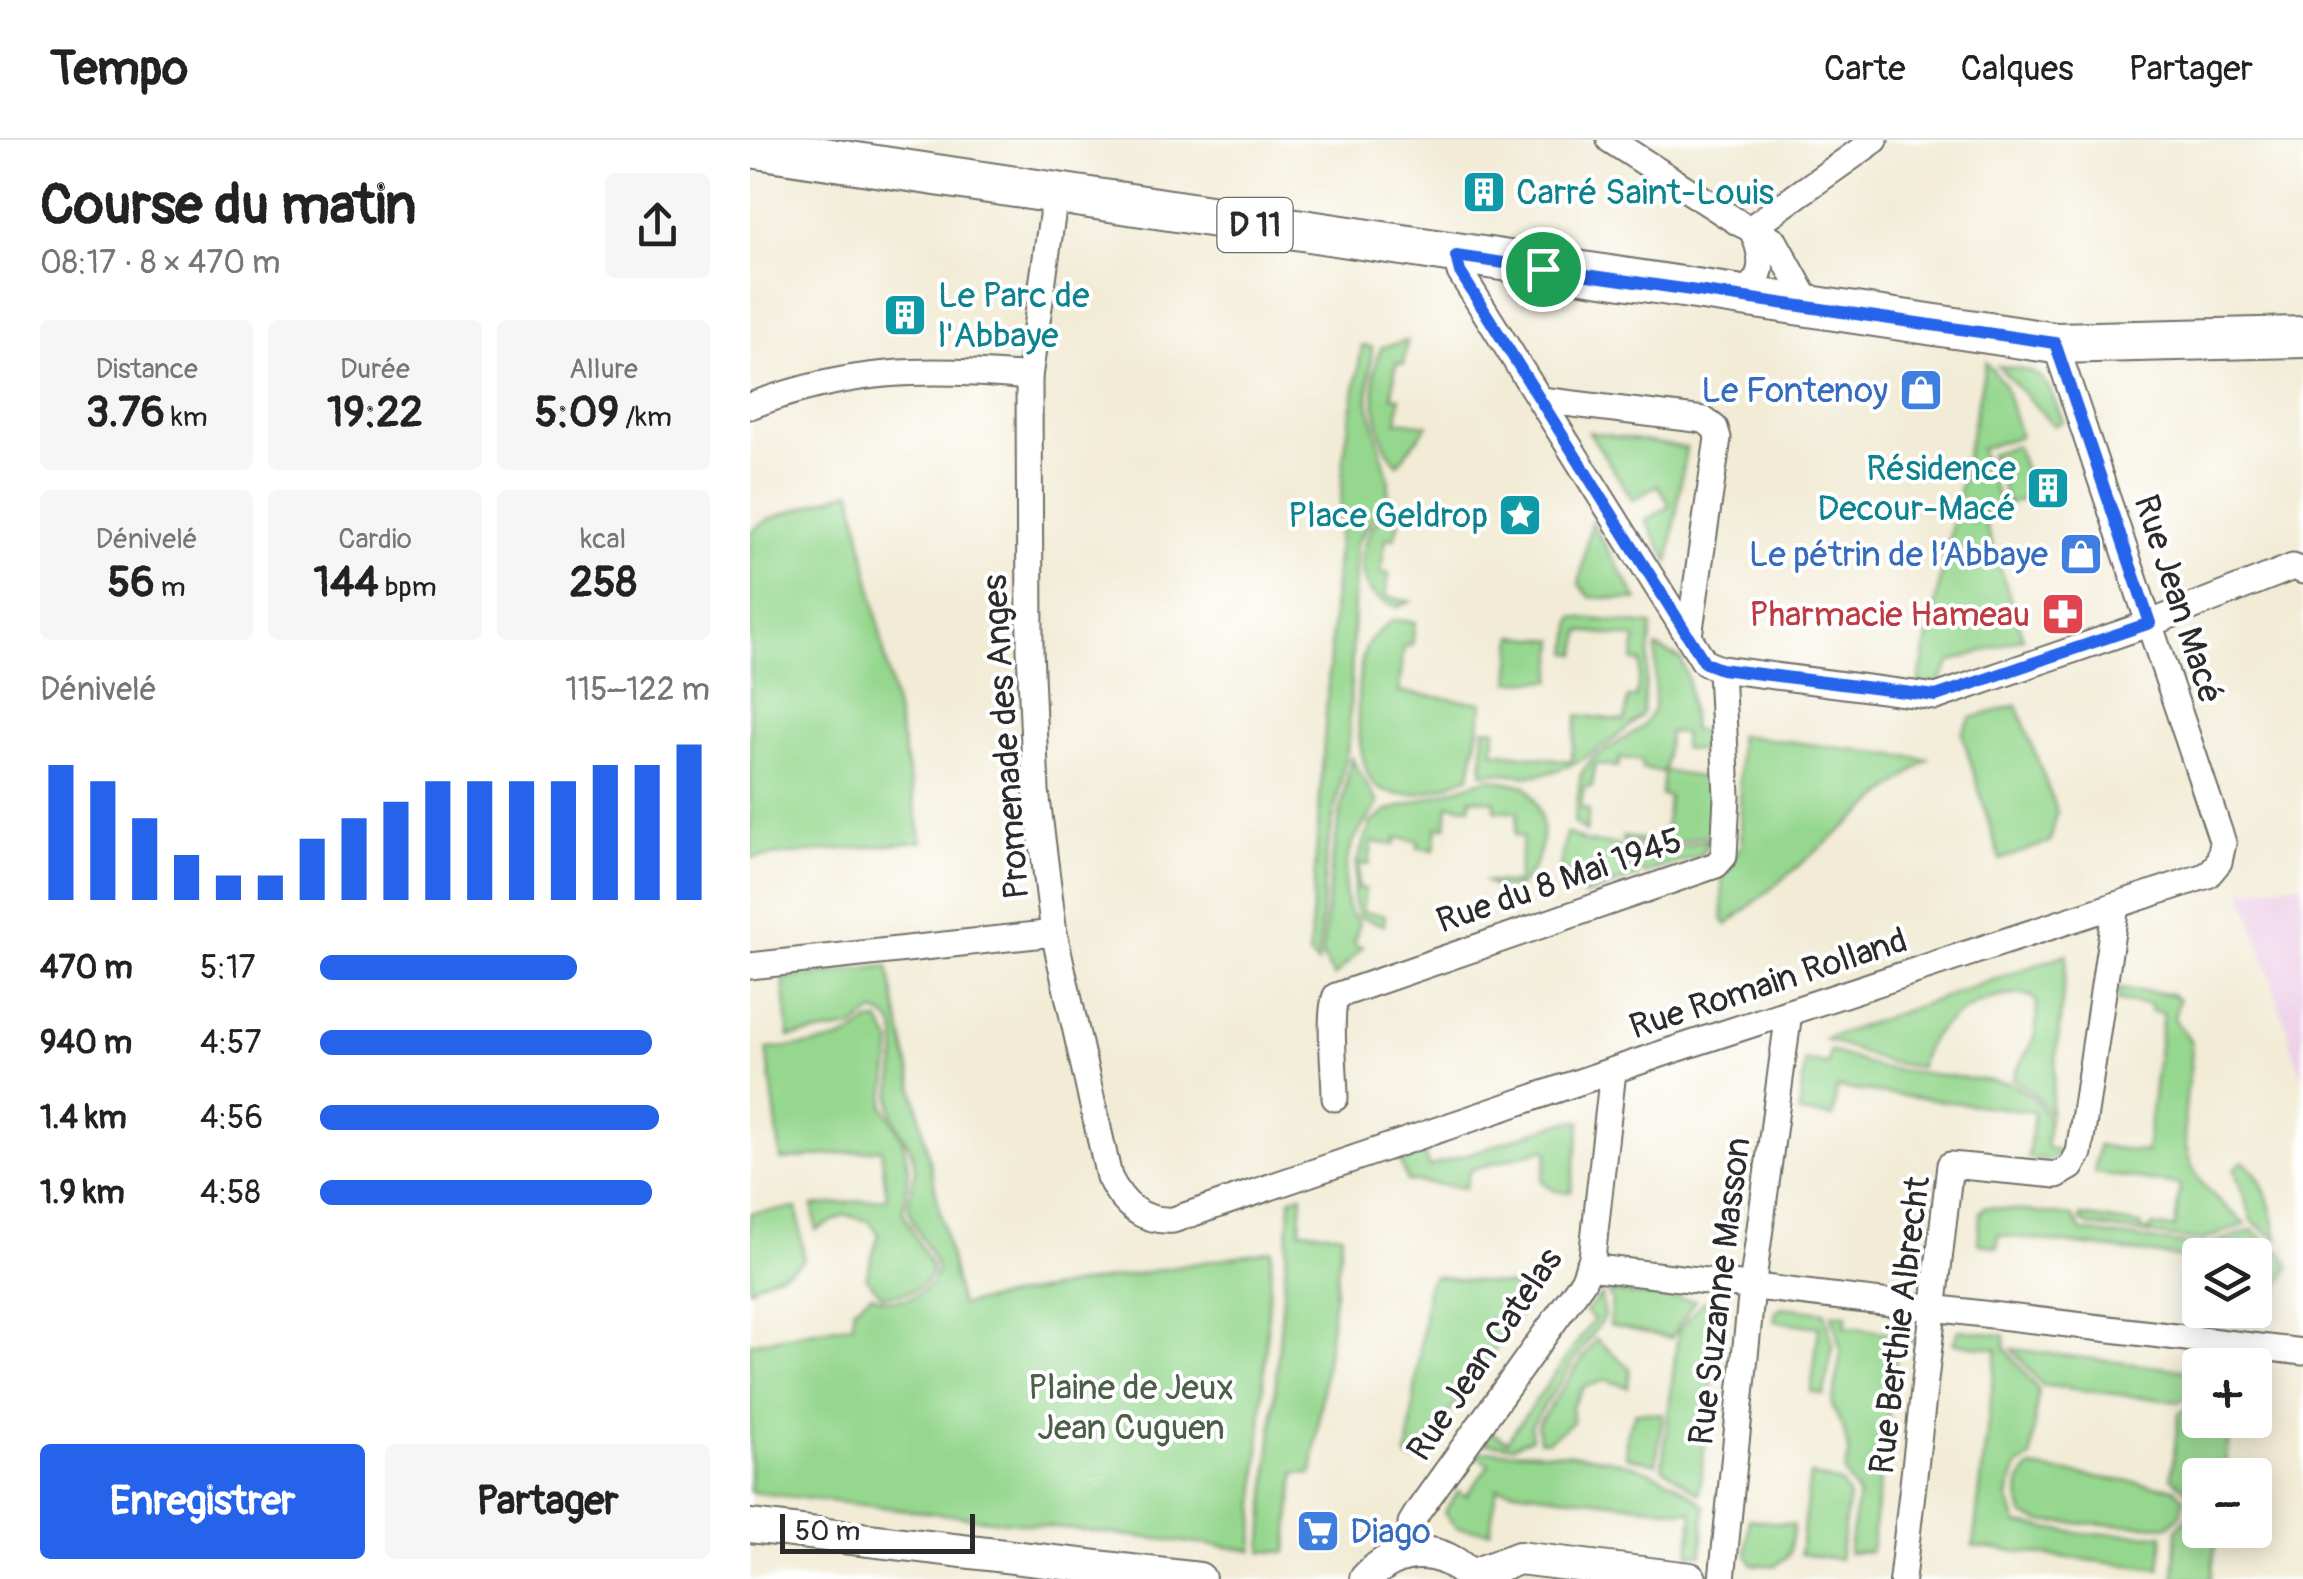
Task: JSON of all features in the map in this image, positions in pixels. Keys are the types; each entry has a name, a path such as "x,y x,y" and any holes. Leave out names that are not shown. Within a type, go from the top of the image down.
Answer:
{"main road":[{"name":"D 11","path":"750,147 2055,343 2303,337"}],"street":[{"path":"1610,140 1780,249 1812,306"},
{"path":"1751,228 1875,140"},
{"name":"Promenade des Anges","path":"1054,195 1029,377 1031,700 1036,792 1054,933 1109,1176 1120,1198 1135,1212 1156,1221 1173,1220 1352,1160"},
{"path":"1736,297 1753,289 1761,272 1761,249 1751,228"},
{"path":"1456,256 1460,272 1705,663 1721,669 1936,696 2150,623 2293,567 2303,570"},
{"name":"Rue Jean Macé","path":"2055,343 2223,843 2219,862 2208,876"},
{"path":"750,406 838,379 890,371 944,368 1029,377"},
{"path":"1542,400 1704,420 1715,428 1718,438 1689,636"},
{"name":"Rue du 8 Mai 1945","path":"1335,1098 1336,1045 1330,1011 1336,996 1716,864 1724,856 1727,796 1721,669"},
{"name":"Rue Romain Rolland","path":"1352,1160 2208,876"},
{"name":"Rue Berthie Albrecht","path":"1902,1579 1938,1306 1950,1165 2057,1175 2071,1167 2079,1153 2116,905"},
{"path":"750,966 1054,933"},
{"name":"Rue Suzanne Masson","path":"1722,1579 1752,1288 1789,1012"},
{"name":"Rue Jean Catelas","path":"1412,1552 1411,1523 1419,1510 1588,1267 1613,1071"},
{"path":"1588,1267 2303,1352"},
{"path":"750,1526 1000,1559 1198,1579"},
{"path":"1366,1579 1377,1566 1412,1552 1434,1553 1454,1562 1472,1578 1519,1558 1690,1579"}],"shaded area":[{"path":"2303,883 2303,1081 2243,890"}],"green space":[{"path":"1407,341 1404,364 1396,363 1392,396 1400,398 1397,421 1428,425 1398,464 1390,455 1379,425 1375,373 1382,347"},
{"path":"1362,346 1372,347 1368,400 1389,481 1388,496 1356,543 1349,740 1326,855 1318,964 1309,956 1344,455"},
{"path":"1986,362 2004,384 2020,436 1980,449 2000,505 1987,510 1985,522 2023,638 1951,662 1938,684 1918,685"},
{"path":"1998,366 2027,371 2042,379 2063,421 2054,426"},
{"path":"1589,432 1686,448 1669,562 1646,521 1670,505 1658,485 1633,500"},
{"path":"2016,445 2034,496 2008,504 1990,454"},
{"path":"852,491 922,842 750,858 750,532 769,519"},
{"path":"1396,505 1403,507 1394,539 1386,538 1381,572 1389,574 1386,597 1411,601 1398,607 1380,600 1369,589 1361,560 1372,528"},
{"path":"1591,522 1638,600 1590,597 1579,584"},
{"path":"1573,617 1652,625 1642,715 1587,757 1555,771 1522,775 1482,773 1484,728 1496,729 1493,751 1571,761 1578,715 1625,721 1628,698 1636,698 1641,662 1633,661 1636,638 1581,631 1577,654 1569,653"},
{"path":"1392,620 1415,622 1412,646 1404,646 1399,692 1483,703 1470,776 1415,794 1392,793 1371,780 1358,723 1359,679 1366,648"},
{"path":"1514,636 1556,640 1552,680 1510,682"},
{"path":"1656,647 1681,659 1688,680 1692,730 1710,730 1709,752 1682,748 1684,734 1669,732 1664,771 1717,780 1712,833 1662,847 1622,842 1623,837 1663,842 1669,797 1661,795 1664,772 1642,769 1642,761 1620,758 1618,767 1595,764 1592,787 1584,787 1581,808 1589,810 1586,832 1574,822 1581,774 1592,759 1642,727 1654,709"},
{"path":"2017,705 2057,812 2050,842 2000,860 1962,733 1971,718"},
{"path":"1738,735 1928,759 1727,925 1723,921 1722,869 1742,846"},
{"path":"1351,758 1378,803 1355,839 1345,875 1348,908 1359,923 1354,945 1363,947 1334,977 1322,957 1332,859"},
{"path":"1489,778 1526,786 1539,811 1540,852 1527,877 1516,888 1495,888 1486,882 1517,883 1523,837 1515,835 1518,812 1495,810 1495,801 1471,798 1470,807 1448,805 1446,827 1437,827 1434,850 1418,848 1418,841 1396,838 1395,845 1372,842 1369,865 1360,864 1357,888 1365,889 1362,912 1385,915 1384,925 1358,917 1353,899 1356,864 1371,823 1388,811"},
{"path":"1566,833 1587,842 1618,845 1638,876 1584,896 1560,867"},
{"path":"1711,838 1701,855 1643,874 1625,847 1662,852"},
{"path":"2067,954 2050,1114 2035,1094 2013,1079 2036,1027 2036,1001 2030,996 1996,998 1961,1012 1933,1037 1920,1067 1887,1062 1824,1039"},
{"name":"Plaine de Jeux Jean Cuguen","path":"888,966 960,1305 1272,1250 1253,1550 750,1492 750,1343 853,1324 853,1309 871,1294 891,1300 910,1297 927,1287 937,1270 909,1207 915,1167 892,1110 897,1054 894,1027 874,1012 852,1028 789,1037 783,979"},
{"path":"2119,989 2171,994 2179,1000 2174,1018 2192,1049 2185,1116 2187,1153 2201,1182 2246,1224 2210,1238 2182,1238 2089,1226 2080,1220 2081,1216 2141,1225 2141,1229 2151,1231 2152,1226 2175,1228 2180,1185 2094,1173 2098,1146 2146,1152 2163,1013 2150,1011 2151,1005 2118,1001"},
{"path":"880,1021 892,1044 884,1106 902,1138 909,1169 903,1212 932,1269 919,1287 882,1295 866,1278 879,1234 869,1221 845,1215 816,1230 813,1206 887,1198 881,1149 781,1160 767,1049 835,1041 869,1022"},
{"path":"1830,1051 1881,1068 2009,1083 2032,1096 2049,1119 2046,1147 2060,1152 2051,1160 2028,1158 2034,1112 1837,1088 1833,1117 1799,1113 1805,1061 1828,1064"},
{"path":"1581,1121 1571,1192 1555,1191 1542,1181 1548,1153 1545,1149 1470,1170 1465,1188 1407,1181 1400,1160 1423,1152 1429,1167 1564,1122"},
{"path":"2243,1161 2263,1186 2278,1240 2253,1222 2234,1169"},
{"path":"1302,1195 1300,1230 1342,1234 1312,1474 1295,1473 1287,1552 1262,1551 1291,1198"},
{"path":"1985,1207 2072,1216 2082,1231 2182,1244 2182,1258 1999,1235 1997,1247 1978,1243 1980,1212"},
{"path":"797,1208 804,1259 750,1289 750,1213"},
{"path":"2252,1230 2262,1238 2229,1238"},
{"path":"2272,1245 2289,1266 2272,1302"},
{"path":"1434,1276 1530,1288 1530,1300 1415,1461 1407,1457 1428,1283"},
{"path":"1607,1292 1695,1300 1671,1338 1609,1325 1612,1301"},
{"path":"1601,1295 1604,1317 1531,1425 1531,1438 1513,1446 1483,1443 1491,1432 1507,1441 1594,1319 1585,1312"},
{"path":"1702,1302 1717,1303 1720,1320 1699,1493 1662,1467 1678,1332"},
{"path":"1783,1307 1825,1312 1833,1346 1824,1395 1811,1392 1819,1327 1774,1321 1776,1312"},
{"path":"1832,1314 1847,1315 1845,1326 1897,1334 1899,1322 1906,1323 1915,1336 1914,1342 1898,1340 1871,1551 1848,1553 1858,1495 1844,1473 1849,1454 1843,1427 1832,1406 1841,1351"},
{"path":"1959,1330 2005,1335 2005,1348 2038,1390 2031,1459 2018,1466 2008,1496 2017,1524 2082,1533 2163,1535 2160,1569 1973,1546 1997,1349 1953,1343"},
{"path":"1596,1339 1630,1368 1628,1387 1606,1380 1584,1387 1571,1408 1573,1422 1548,1441 1539,1440 1537,1425"},
{"path":"2012,1349 2182,1370 2182,1401 2180,1402 2042,1385"},
{"path":"1636,1412 1663,1414 1656,1464 1626,1456 1626,1434"},
{"path":"2182,1412 2182,1438 2229,1438 2226,1458 2182,1458 2182,1486 2171,1477"},
{"path":"1475,1454 1569,1454 1628,1464 1655,1474 1681,1487 1705,1506 1702,1554 1689,1554 1693,1512 1497,1488 1490,1531 1457,1528 1444,1513 1458,1491 1466,1496 1489,1465"},
{"path":"2032,1468 2174,1488 2182,1496 2181,1514 2169,1526 2042,1522 2024,1516 2020,1503 2020,1483"},
{"path":"1810,1475 1841,1483 1849,1497 1839,1559 1800,1554"},
{"path":"1749,1519 1794,1525 1789,1554 1776,1566 1752,1564 1746,1552"},
{"path":"2182,1523 2182,1548 2215,1548 2211,1579 2174,1579 2177,1529"}],"place":[{"name":"Carré Saint-Louis","path":"1484,192"},
{"name":"Le Parc de l'Abbaye","path":"905,315"},
{"name":"Le Fontenoy","path":"1921,390"},
{"name":"Résidence Decour-Macé","path":"2048,488"},
{"name":"Place Geldrop","path":"1520,515"},
{"name":"Le pétrin de l’Abbaye","path":"2081,554"},
{"name":"Pharmacie Hameau","path":"2063,614"},
{"name":"Diago","path":"1318,1531"}],"route":[{"path":"1456,256 1543,269 2055,343 2150,623 1936,696 1721,669 1705,663 1460,272 1456,256"}]}
